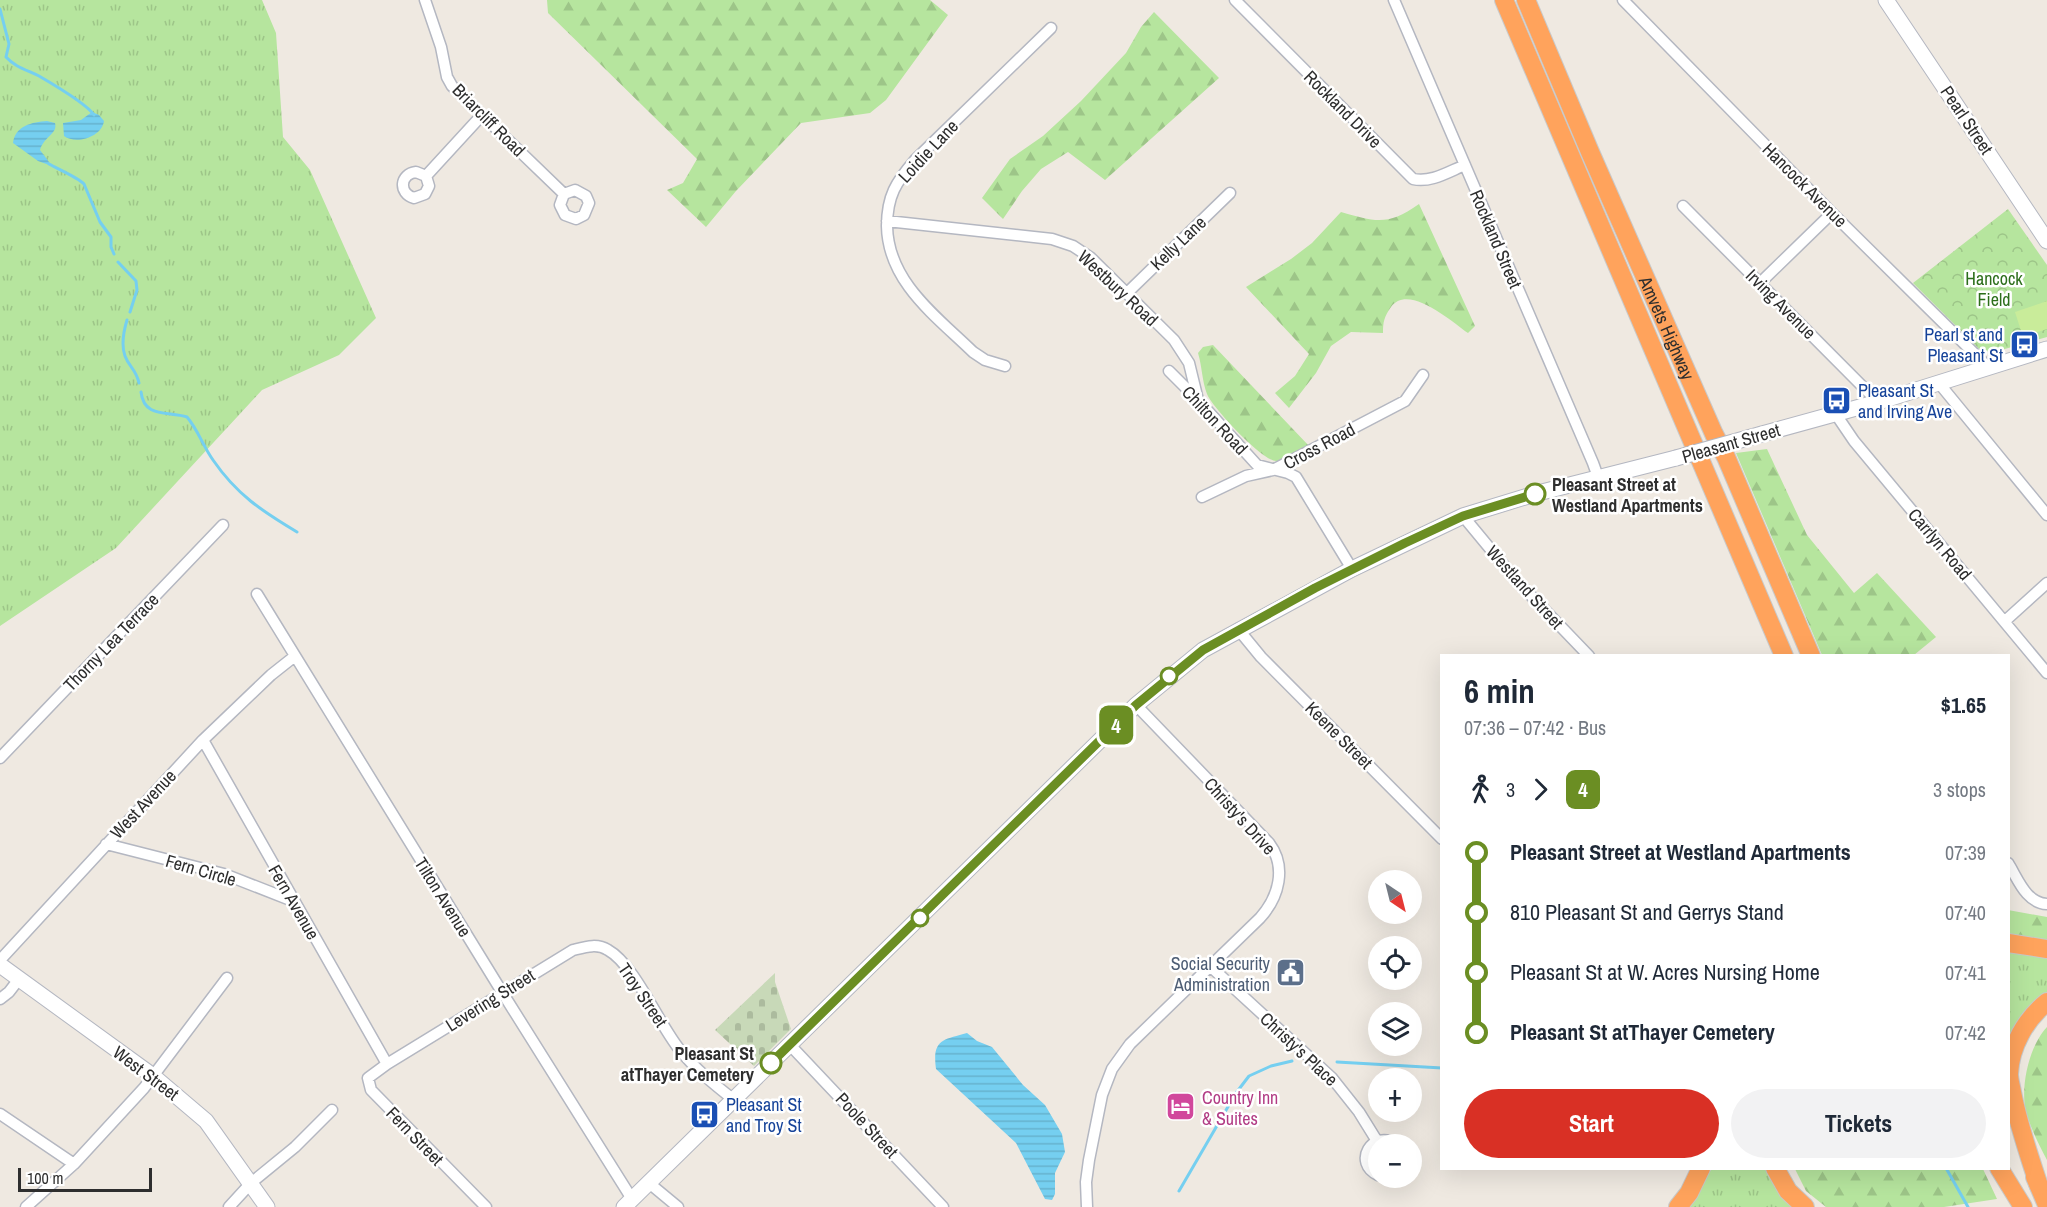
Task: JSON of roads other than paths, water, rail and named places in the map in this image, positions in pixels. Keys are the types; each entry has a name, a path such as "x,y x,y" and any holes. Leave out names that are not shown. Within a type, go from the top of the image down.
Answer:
{"highway":[{"name":"Amvets Highway","path":"1504,0 1783,654"},
{"name":"Amvets Highway","path":"1526,0 1590,152 1726,457 1810,654"},
{"path":"2010,943 2047,949"},
{"path":"2010,1069 2022,1030 2034,1012 2047,1002"},
{"path":"2010,1080 2015,1110 2039,1186"},
{"path":"2010,1121 2047,1205"},
{"path":"1678,1207 1689,1193 1700,1170"},
{"path":"1776,1170 1788,1191 1805,1207"},
{"path":"2000,1170 2024,1207"},
{"path":"2009,1170 2024,1207"}],"main road":[{"name":"Pearl Street","path":"1886,0 2047,240"},
{"name":"Pleasant Street","path":"628,1203 1136,705 1190,659 1238,629 1352,569 1463,516 1538,493 1676,458 1878,402 2047,350"},
{"name":"West Street","path":"0,962 19,979 153,1076 206,1121 267,1207"}],"street":[{"name":"Briarcliff Road","path":"424,0 441,47 447,77 453,86 564,194"},
{"name":"Rockland Drive","path":"1236,0 1413,178 1422,181 1465,165"},
{"name":"Rockland Street","path":"1394,0 1598,477"},
{"name":"Hancock Avenue","path":"1623,0 1832,213 1988,367"},
{"name":"Loidie Lane","path":"1005,366 985,360 973,352 908,288 891,257 887,238 889,201 892,191 907,169 1051,28"},
{"path":"426,176 483,115"},
{"name":"Kelly Lane","path":"1127,293 1230,193"},
{"name":"Irving Avenue","path":"1683,206 1878,402"},
{"path":"1760,283 1832,213"},
{"name":"Westbury Road","path":"887,221 1052,239 1073,246 1091,258 1174,340 1189,363 1198,400"},
{"name":"Chilton Road","path":"1169,371 1257,465 1288,472 1296,477 1352,569"},
{"name":"Cross Road","path":"1202,496 1246,476 1273,470 1405,401 1423,375"},
{"path":"1938,382 2047,514"},
{"name":"Carrlyn Road","path":"1835,413 1854,441 2047,673"},
{"name":"Westland Street","path":"1463,516 1516,580 1587,654"},
{"name":"Thorny Lea Terrace","path":"0,758 223,525"},
{"path":"2005,621 2047,583"},
{"name":"Tilton Avenue","path":"257,594 502,992 628,1203"},
{"name":"Keene Street","path":"1238,629 1261,657 1440,837"},
{"name":"West Avenue","path":"0,962 203,740 271,675 295,656"},
{"name":"Christy's Drive","path":"1087,1207 1086,1182 1089,1160 1102,1095 1112,1069 1130,1044 1253,927 1269,906 1278,884 1280,870 1278,859 1265,839 1136,705"},
{"name":"Fern Avenue","path":"203,740 387,1064"},
{"name":"Fern Circle","path":"106,844 224,874 293,901"},
{"path":"2010,866 2026,894 2041,903"},
{"name":"Levering Street","path":"387,1064 573,950 591,945 597,946"},
{"name":"Troy Street","path":"597,946 606,948 622,962 680,1050 734,1101"},
{"name":"Christy's Place","path":"1210,967 1332,1078 1359,1112 1373,1134"},
{"path":"26,1207 74,1164 153,1076 227,978"},
{"path":"0,999 9,993 19,979"},
{"name":"Poole Street","path":"789,1045 943,1207"},
{"name":"Fern Street","path":"387,1064 368,1078 371,1090 486,1207"},
{"path":"229,1207 251,1183 295,1147 332,1110"},
{"path":"0,1114 74,1164"},
{"path":"1368,1149 1366,1161 1368,1164"},
{"path":"649,1183 678,1207"}],"water":[{"path":"92,112 104,121 99,131 88,138 75,140 64,136 63,123 81,120"},
{"path":"47,121 55,123 55,127 40,150 52,166 38,161 13,143 14,137 25,126"},
{"path":"967,1033 977,1041 992,1047 1023,1085 1045,1105 1062,1134 1065,1152 1055,1173 1055,1194 1052,1200 1045,1199 1016,1143 936,1069 936,1052 941,1042"}],"waterway":[{"path":"0,9 9,44 6,57 17,66 39,76 68,94 94,115"},
{"path":"49,164 84,184 100,222 111,237 114,254"},
{"path":"118,262 136,281 137,290 130,312"},
{"path":"127,320 123,347 139,383"},
{"path":"141,392 143,400 152,410 187,417 213,460 231,483 261,509 297,532"},
{"path":"1179,1191 1236,1093 1249,1076 1271,1066 1292,1061"},
{"path":"1337,1062 1440,1068"},
{"path":"1947,1170 1968,1207"}],"place":[{"name":"Pearl st and Pleasant St","path":"2024,344"},
{"name":"Pleasant St and Irving Ave","path":"1837,400"},
{"name":"Pleasant Street at Westland Apartments","path":"1535,494"},
{"name":"Social Security Administration","path":"1291,973"},
{"name":"Pleasant St atThayer Cemetery","path":"771,1063"},
{"name":"Country Inn & Suites","path":"1181,1107"},
{"name":"Pleasant St and Troy St","path":"705,1114"}],"park label":[{"name":"Hancock Field","path":"1994,288"}]}
